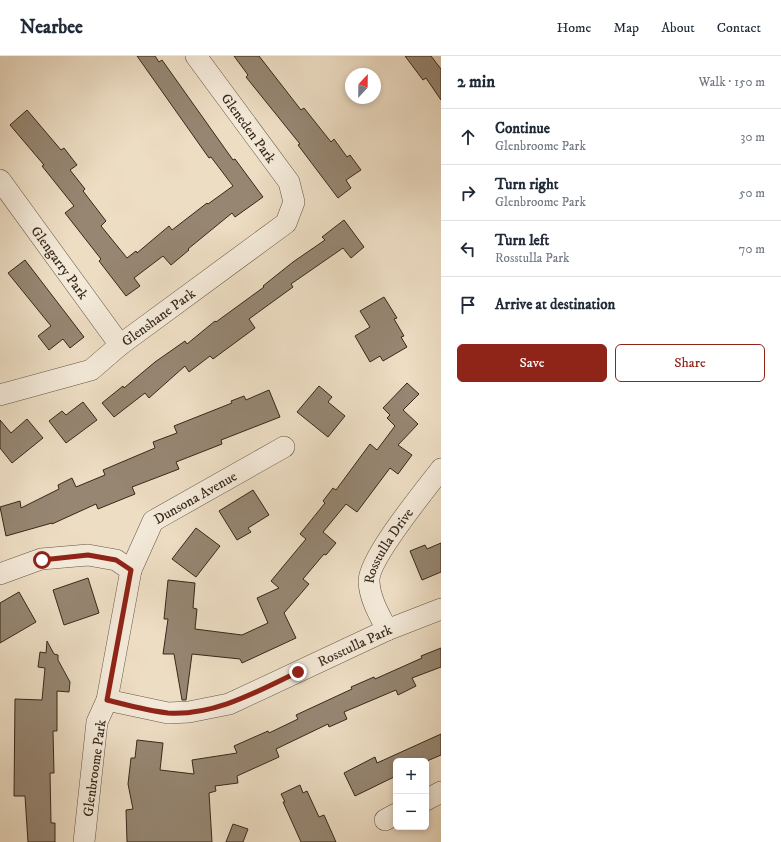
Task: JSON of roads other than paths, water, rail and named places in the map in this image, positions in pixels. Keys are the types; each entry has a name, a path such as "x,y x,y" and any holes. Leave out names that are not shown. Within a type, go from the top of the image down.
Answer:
{"street":[{"name":"Gleneden Park","path":"196,56 289,182 294,202"},
{"name":"Glengarry Park","path":"0,180 120,345"},
{"name":"Glenshane Park","path":"0,395 91,370 120,345 286,223 294,202"},
{"name":"Dunsona Avenue","path":"131,570 153,521 284,447"},
{"name":"Rosstulla Drive","path":"387,630 373,602 368,580 381,549 441,469"},
{"path":"0,574 42,560 88,555 116,560 131,570"},
{"name":"Glenbroome Park","path":"84,842 97,722 107,700 131,570"},
{"name":"Rosstulla Park","path":"107,700 168,713 189,712 229,704 387,630 441,609"},
{"path":"429,798 441,792"}]}
